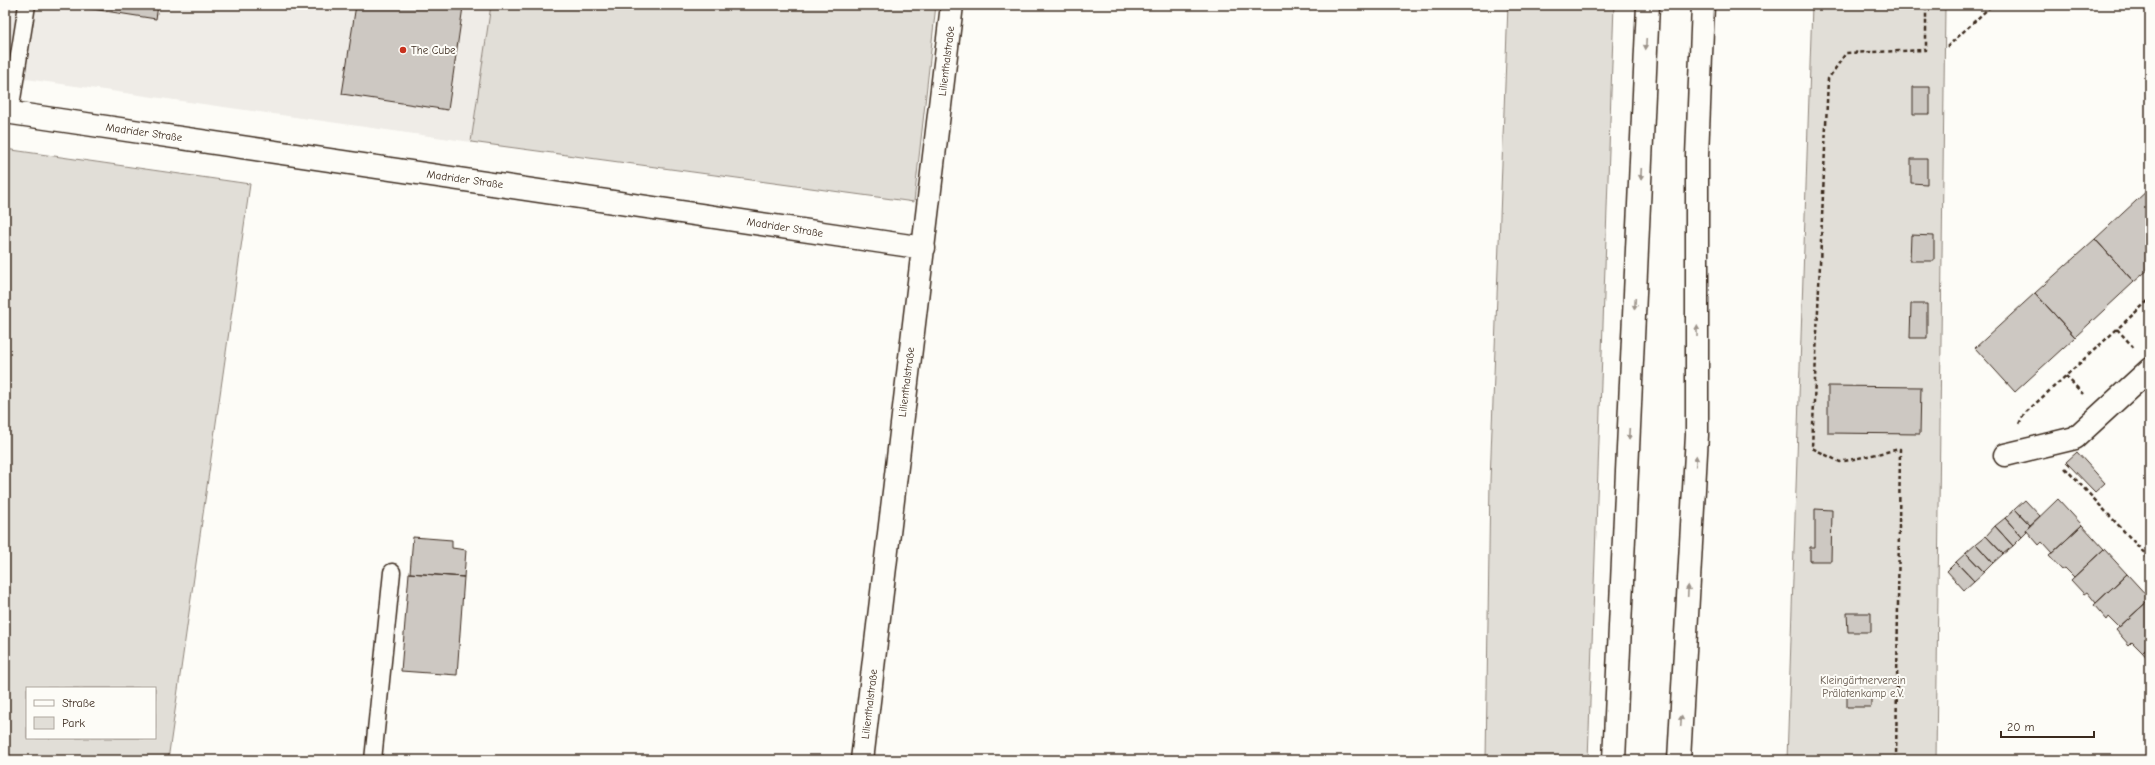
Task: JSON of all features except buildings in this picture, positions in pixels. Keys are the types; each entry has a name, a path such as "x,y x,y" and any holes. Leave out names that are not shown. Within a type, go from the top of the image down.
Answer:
{"main road":[{"name":"Lilienthalstraße","path":"862,760 952,5"},
{"path":"1614,760 1648,5"},
{"path":"1679,760 1697,435 1698,156 1704,5"},
{"name":"Madrider Straße","path":"8,112 924,248"},
{"path":"2005,455 2075,438 2150,369"}],"lane":[{"path":"8,112 27,5"},
{"path":"373,760 392,572"}],"path":[{"path":"1896,760 1900,449 1840,462 1812,448 1828,79 1846,53 1926,50 1926,5"},
{"path":"1947,47 1992,5"},
{"path":"2005,455 2024,414 2150,299"},
{"path":"2051,444 2062,465 2150,559"}],"shaded area":[{"path":"5,5 491,5 471,142 5,76"}],"green space":[{"path":"491,5 936,5 914,202 471,142"},
{"path":"1508,5 1614,5 1588,760 1486,760 1490,481"},
{"name":"Kleingärtnerverein Prälatenkamp e.V.","path":"1812,5 1945,5 1936,760 1787,760"},
{"path":"5,149 250,184 168,760 5,760"}],"place":[{"name":"The Cube","path":"403,50"}]}
